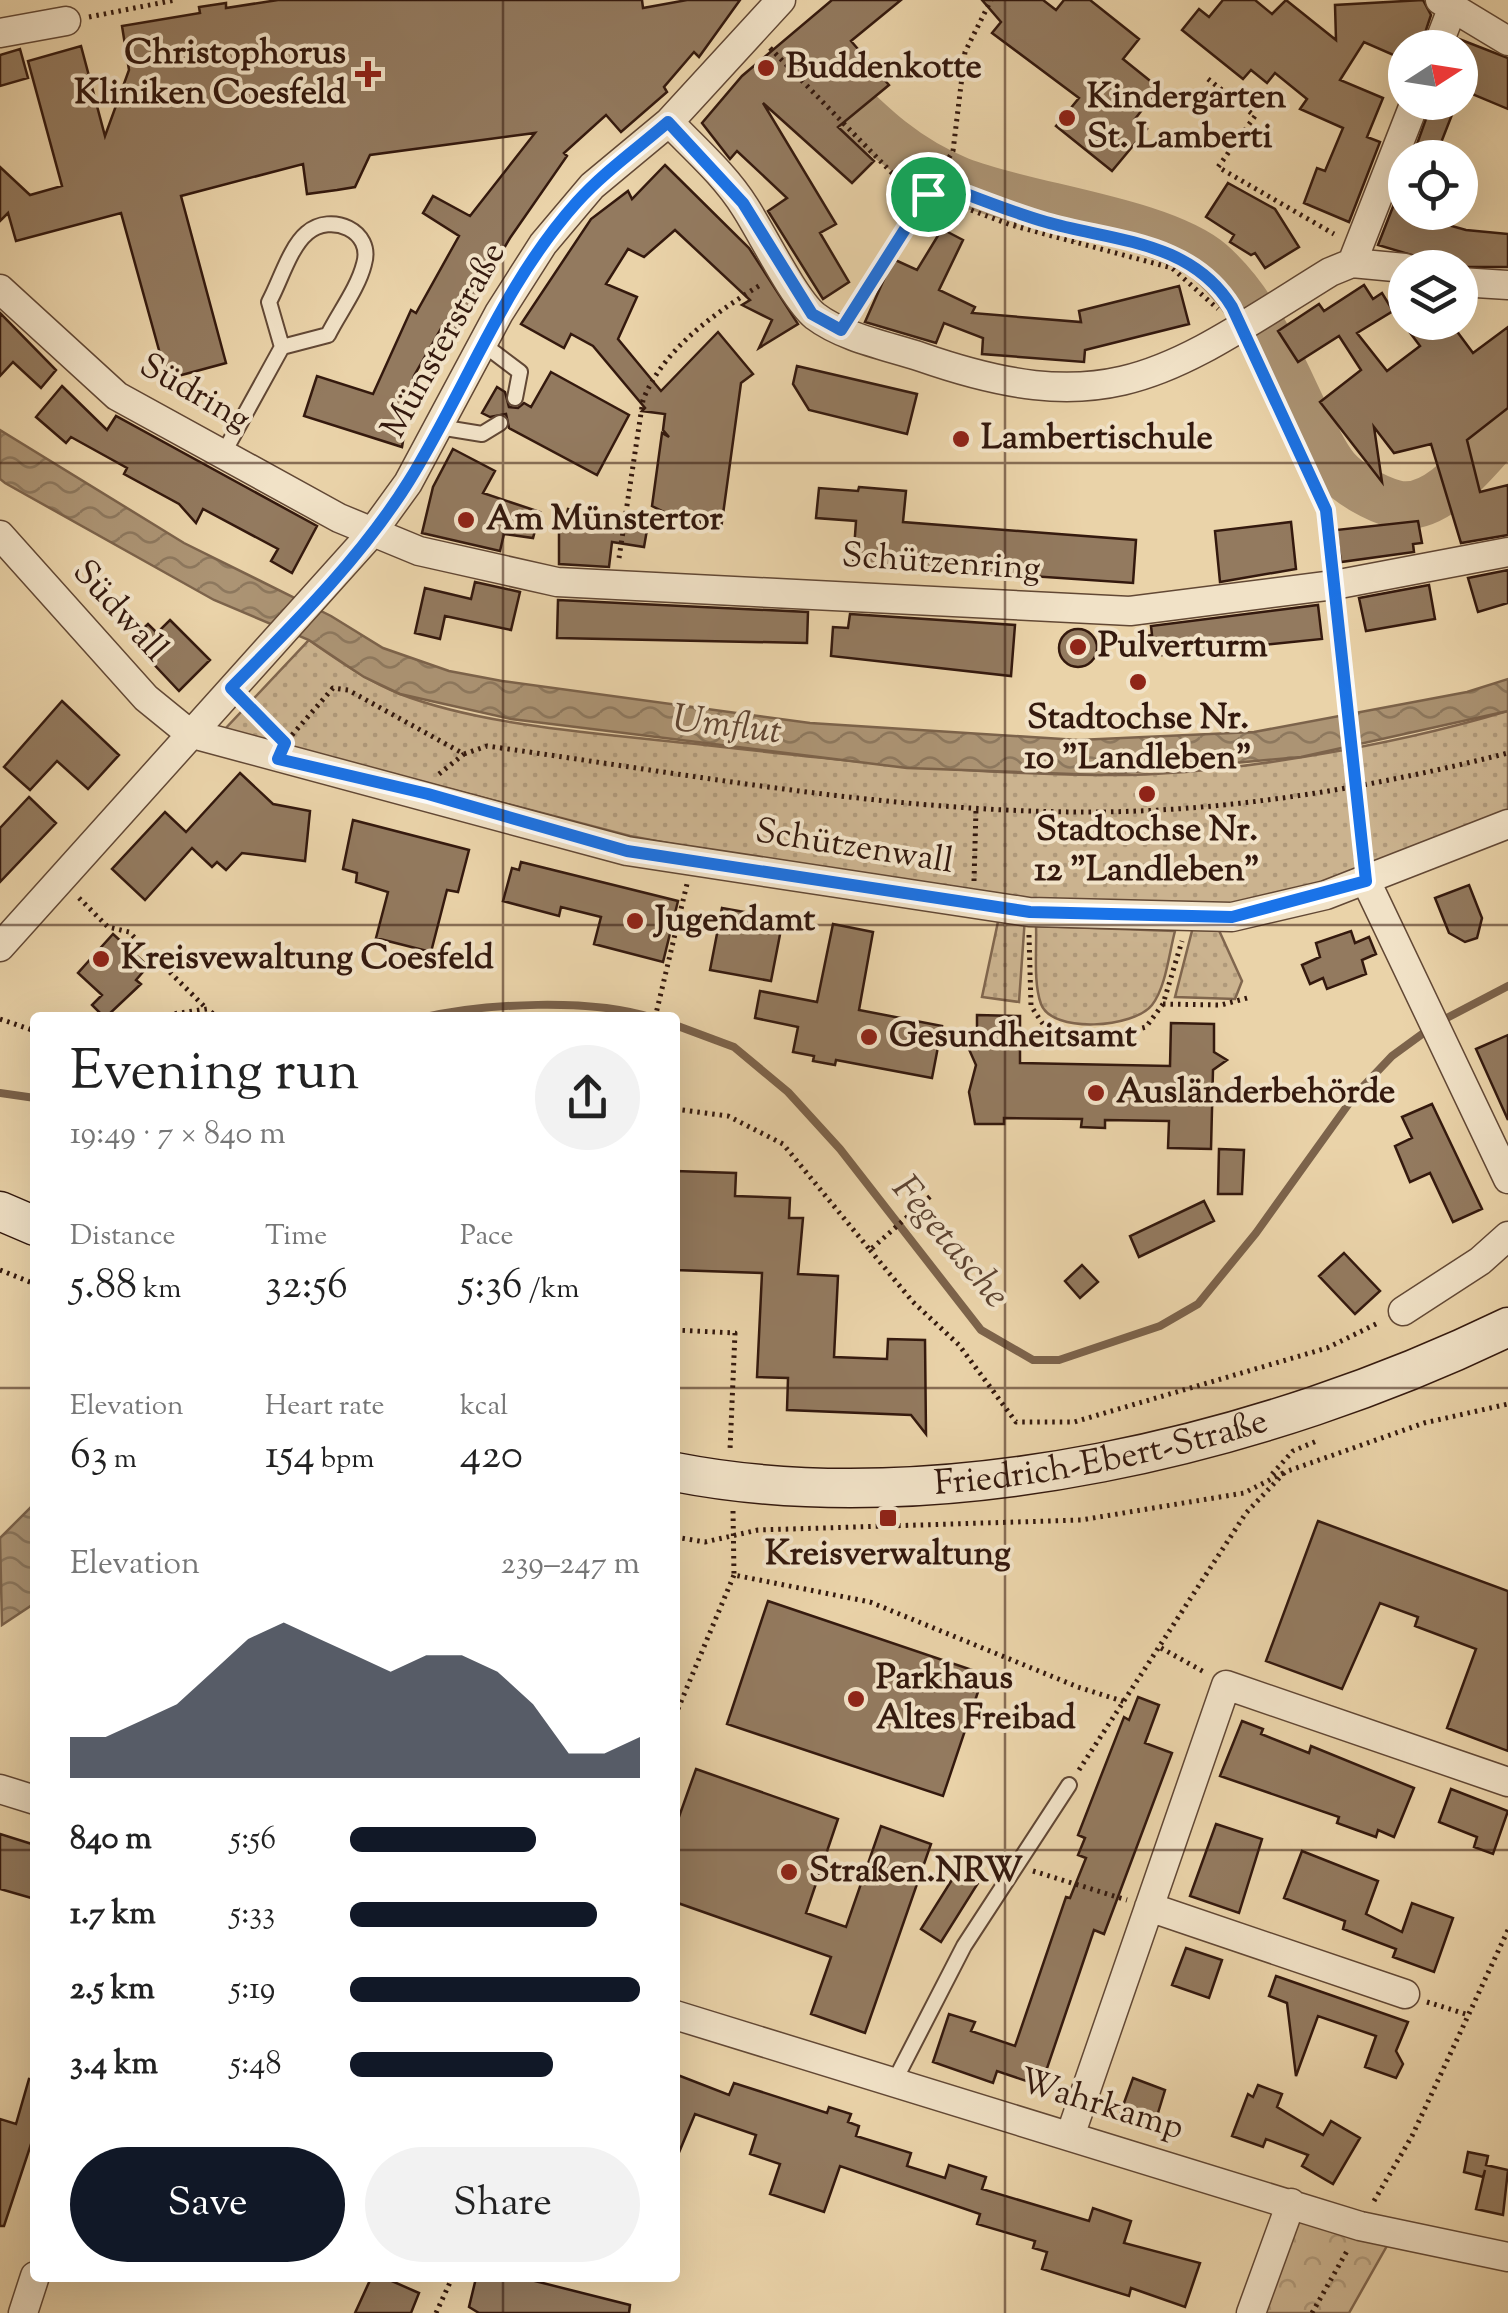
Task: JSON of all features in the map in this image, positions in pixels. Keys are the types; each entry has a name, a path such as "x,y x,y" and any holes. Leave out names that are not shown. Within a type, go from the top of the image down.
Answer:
{"street":[{"name":"Münsterstraße","path":"0,948 189,733 372,534 440,427 522,274 575,204 668,122 781,0"},
{"path":"1441,30 1446,4 1508,40"},
{"path":"0,32 66,21"},
{"path":"668,122 743,203 812,314 841,330 961,371 1008,384 1064,390 1150,376 1252,321 1356,253 1408,120"},
{"path":"1356,253 1388,263"},
{"path":"1478,283 1508,285"},
{"name":"Südring","path":"0,289 117,396 372,534"},
{"name":"Schützenring","path":"372,534 419,551 558,582 806,592 1074,611 1130,610 1334,585 1508,552"},
{"name":"Südwall","path":"0,535 146,698 189,733"},
{"name":"Schützenwall","path":"189,733 281,751 627,851 1030,912 1189,919 1264,910 1366,881 1508,824"},
{"path":"1366,881 1508,1179"},
{"path":"0,1211 30,1225"},
{"path":"0,1228 30,1227"},
{"path":"1403,1312 1480,1261 1508,1236"},
{"name":"Friedrich-Ebert-Straße","path":"680,1476 730,1481 936,1483 1136,1455 1239,1432 1338,1402 1508,1328"},
{"path":"1070,2136 1226,1685 1508,1782"},
{"path":"0,1789 30,1798"},
{"path":"1149,1907 1405,1994"},
{"name":"Wahrkamp","path":"680,2017 1360,2226 1508,2257"},
{"path":"1251,2313 1291,2203"},
{"path":"23,2313 33,2282"}],"lane":[{"path":"223,454 282,346 269,302 304,234 320,225 338,224 352,229 362,241 364,267 328,335 282,346"},
{"path":"483,344 520,372 515,398"},
{"path":"440,427 482,434 500,423"},
{"path":"894,2082 964,1946 1012,1865 1068,1784"}],"path":[{"path":"66,21 175,0"},
{"path":"841,330 936,181 957,140 965,52 991,0"},
{"path":"753,31 893,174 928,194 1011,225 1172,268 1252,321"},
{"path":"1208,79 1255,116 1218,167 1356,253"},
{"path":"936,181 1050,223 1071,234 1074,243"},
{"path":"1011,225 1050,223 1131,240 1177,258 1216,286 1252,321 1326,510 1366,881"},
{"path":"1172,268 1177,258"},
{"path":"616,586 643,400 652,376 721,309 784,270"},
{"path":"231,688 281,751 333,688 348,690 464,754 486,746 976,809 1098,812 1205,806 1353,788 1508,753"},
{"path":"974,904 976,809"},
{"path":"656,1012 692,861"},
{"path":"60,880 108,927 129,932 210,1012"},
{"path":"1030,912 1030,1006 1046,1028 1058,1032 1128,1032 1146,1027 1163,1004 1189,919"},
{"path":"1163,1004 1220,1005 1251,998"},
{"path":"186,1012 206,1009"},
{"path":"0,1019 30,1029"},
{"path":"680,1110 728,1116 782,1144 914,1302 959,1345 1016,1422 1074,1422 1327,1348 1403,1312"},
{"path":"870,1250 933,1194"},
{"path":"0,1270 30,1282"},
{"path":"680,1330 734,1333 730,1481 735,1535 734,1575 680,1704"},
{"path":"680,1539 706,1542 758,1530 1080,1520 1244,1493 1285,1472 1424,1423 1508,1404"},
{"path":"1068,1784 1126,1702 1246,1513 1285,1472"},
{"path":"734,1575 870,1602 1078,1687 1126,1702"},
{"path":"1161,1648 1226,1685"},
{"path":"1012,1865 1149,1907"},
{"path":"1312,2313 1412,2136 1508,1930"},
{"path":"1405,1994 1469,2015"},
{"path":"436,2313 450,2282"}],"green space":[{"path":"309,640 400,694 510,722 803,756 999,772 1145,774 1250,765 1412,736 1508,711 1508,817 1338,883 1207,910 989,904 630,836 224,730"},
{"path":"999,917 1025,917 1019,1002 982,997"},
{"path":"1036,926 1175,931 1157,998 1143,1013 1112,1023 1076,1024 1048,1014 1037,986"},
{"path":"1217,926 1242,981 1235,999 1175,997 1193,927"},
{"path":"1300,2213 1388,2244 1349,2313 1265,2313"}],"water":[{"name":"Umflut","path":"0,430 184,543 331,616 383,648 449,671 502,681 810,723 1078,740 1254,732 1467,692 1508,679 1508,711 1301,757 1101,775 907,768 511,719 400,694 364,677 309,640 214,600 5,483 0,479"},
{"path":"30,1508 30,1606 2,1625 0,1538"}],"building":[{"path":"278,0 642,0 643,8 687,0 740,0 699,57 694,52 664,87 667,92 621,132 606,115 564,153 567,156 510,238 454,333 443,325 414,376 402,447 304,416 317,376 373,394 411,310 416,313 459,236 423,213 433,196 470,216 535,133 370,155 355,187 307,194 303,164 181,196 226,363 167,379 121,213 16,241 8,213 0,221 0,167 30,195 62,186 28,61 81,46 105,136 129,70 122,26 200,13 199,7 226,3 226,8"},
{"path":"832,0 901,0 851,41 889,85 838,127 874,161 852,183 763,103 836,224 820,233 849,282 823,299 768,211 787,198 737,151 730,159 702,123 742,76"},
{"path":"982,0 1043,0 1056,10 1064,0 1090,0 1139,39 1123,59 1159,88 1135,119 1147,129 1112,171 1056,126 1079,98 992,33 1001,22"},
{"path":"1223,0 1255,0 1272,14 1286,0 1336,40 1335,5 1423,0 1431,15 1426,30 1388,30 1388,53 1364,42 1340,80 1383,98 1367,137 1380,142 1349,222 1304,203 1317,168 1325,171 1343,128 1300,109 1307,99 1275,73 1267,83 1251,70 1243,79 1182,30 1199,9 1209,17"},
{"path":"1478,46 1508,58 1508,109 1478,96"},
{"path":"20,49 28,78 0,86 0,55"},
{"path":"1426,120 1450,120 1442,140 1418,140"},
{"path":"665,165 749,248 798,324 759,348 772,320 742,305 750,300 675,230 644,257 628,249 606,284 637,297 618,339 661,391 718,332 753,374 741,383 721,529 699,527 700,521 674,517 652,506 662,433 669,437 663,430 665,414 642,411 645,408 593,346 571,334 564,348 521,324 591,219 628,191 632,199"},
{"path":"1228,183 1275,209 1299,247 1265,268 1255,253 1251,255 1230,242 1234,235 1206,217"},
{"path":"1388,219 1388,230 1508,234 1508,267 1478,267 1478,250 1395,250 1378,245"},
{"path":"942,229 963,240 939,290 975,307 972,313 1081,322 1079,311 1179,286 1189,324 1085,350 1084,362 982,354 983,338 944,323 936,343 865,322 893,259 917,270"},
{"path":"1364,285 1373,299 1382,293 1388,303 1388,314 1357,333 1387,371 1420,346 1416,340 1463,340 1473,353 1508,327 1508,408 1467,440 1480,492 1508,485 1508,535 1461,543 1431,444 1394,453 1374,427 1382,482 1320,402 1361,370 1339,336 1298,362 1278,331 1319,304 1324,311"},
{"path":"0,313 56,370 41,388 13,362 0,376"},
{"path":"797,366 917,394 907,434 809,410 793,384"},
{"path":"551,372 629,415 597,475 509,428 506,414 490,417 482,413 497,387 505,392 509,407 518,408 524,403 531,407"},
{"path":"62,386 107,430 116,416 317,526 292,573 271,561 278,549 203,509 196,523 179,504 124,474 127,468 71,437 66,443 36,417"},
{"path":"453,449 495,471 483,493 540,512 533,538 504,534 500,551 422,533 433,487"},
{"path":"859,487 906,491 903,522 1136,540 1133,583 853,564 856,521 816,518 819,488 858,491"},
{"path":"568,509 648,524 644,547 612,542 609,567 559,564 559,516 566,518"},
{"path":"1418,521 1422,543 1413,544 1414,552 1341,562 1336,530"},
{"path":"1291,522 1296,569 1220,582 1215,531"},
{"path":"1508,570 1508,603 1478,612 1468,578"},
{"path":"475,582 520,592 511,630 445,616 440,639 415,633 425,588 471,599"},
{"path":"1429,585 1435,619 1366,631 1359,598"},
{"path":"558,600 808,612 807,643 557,638"},
{"path":"1318,605 1322,639 1144,657 1142,637 1152,635 1151,626"},
{"path":"850,614 1015,625 1011,676 831,656 833,627 848,628"},
{"path":"170,620 210,660 179,691 131,640 148,624 157,633"},
{"name":"Pulverturm","path":"1078,629 1091,635 1097,648 1091,661 1078,667 1065,661 1059,648 1065,635"},
{"path":"62,701 119,755 88,789 57,761 30,790 4,767"},
{"path":"240,773 273,804 310,811 305,861 242,853 226,870 217,862 212,867 192,848 145,900 112,869 165,812 186,832"},
{"path":"29,797 56,823 0,882 0,828"},
{"path":"353,820 469,850 458,892 447,890 431,952 376,938 388,892 356,882 357,873 343,869"},
{"path":"521,862 678,901 663,962 594,944 601,917 561,907 559,916 503,901 512,868 519,870"},
{"path":"1469,885 1482,918 1477,938 1465,942 1449,933 1435,898"},
{"path":"722,908 783,919 771,981 710,970"},
{"path":"833,924 873,932 859,1010 942,1026 932,1078 836,1060 835,1065 813,1061 814,1056 793,1052 798,1027 755,1018 760,991 817,1002"},
{"path":"1351,931 1355,943 1369,937 1376,954 1362,960 1366,974 1327,989 1323,978 1310,984 1302,965 1320,957 1316,943"},
{"path":"113,934 148,966 136,980 141,984 111,1012 99,1012 92,1005 102,995 78,973"},
{"path":"977,1015 1020,1016 1020,1063 1170,1066 1171,1023 1214,1024 1214,1052 1227,1060 1213,1070 1211,1149 1168,1148 1169,1121 1105,1120 1105,1128 1081,1127 1082,1119 1004,1118 1004,1124 975,1124 969,1092 976,1065 960,1029 977,1032"},
{"path":"1508,1035 1508,1120 1476,1049"},
{"path":"1432,1104 1482,1209 1453,1222 1430,1173 1410,1182 1395,1146 1412,1138 1402,1117"},
{"path":"1219,1149 1244,1150 1242,1194 1218,1194"},
{"path":"680,1171 736,1173 735,1196 790,1198 789,1218 803,1218 798,1274 838,1276 834,1357 887,1359 888,1339 925,1340 926,1434 911,1415 787,1410 788,1378 757,1377 762,1273 680,1270"},
{"path":"1204,1201 1214,1221 1139,1257 1130,1236"},
{"path":"1344,1253 1380,1291 1355,1314 1319,1276"},
{"path":"1082,1265 1098,1282 1080,1298 1065,1281"},
{"path":"1318,1521 1508,1591 1508,1751 1447,1728 1476,1649 1415,1626 1418,1617 1380,1603 1342,1689 1266,1661"},
{"name":"Parkhaus Altes Freibad","path":"768,1601 984,1674 943,1796 727,1724"},
{"path":"1138,1697 1159,1705 1145,1743 1172,1753 1104,1934 1094,1930 1041,2086 997,2071 993,2083 933,2062 949,2014 975,2022 971,2031 1015,2046 1066,1897 1070,1898 1086,1858 1078,1855 1085,1838 1078,1835 1124,1717 1129,1720"},
{"path":"1242,1721 1263,1729 1261,1734 1309,1753 1311,1746 1414,1788 1394,1837 1378,1830 1376,1837 1337,1823 1339,1817 1220,1776"},
{"path":"696,1769 838,1819 806,1913 846,1927 881,1826 931,1844 865,2033 811,2014 831,1957 680,1904 680,1814"},
{"path":"1451,1789 1508,1811 1493,1854 1474,1847 1477,1837 1439,1822"},
{"path":"1216,1824 1262,1839 1239,1913 1190,1896"},
{"path":"0,1834 30,1843 30,1898 0,1889"},
{"path":"1302,1851 1378,1881 1366,1914 1402,1932 1412,1903 1453,1918 1434,1972 1393,1957 1396,1949 1343,1929 1345,1921 1284,1898"},
{"path":"960,1867 980,1880 941,1942 921,1929"},
{"path":"1186,1948 1222,1960 1209,1998 1172,1985"},
{"path":"1276,1976 1408,2022 1396,2051 1403,2064 1396,2078 1365,2067 1376,2036 1318,2016 1296,2076 1287,2003 1269,1996"},
{"path":"680,2076 729,2095 734,2083 827,2113 829,2107 851,2114 848,2122 859,2126 856,2136 911,2153 907,2166 945,2178 949,2165 986,2177 982,2189 1089,2221 1093,2208 1131,2221 1124,2243 1200,2263 1185,2307 1131,2288 1129,2296 1042,2269 1047,2252 1033,2248 1035,2241 977,2224 980,2214 840,2166 824,2212 770,2194 780,2164 750,2154 756,2135 695,2114 680,2150"},
{"path":"1133,2078 1165,2090 1154,2126 1120,2114"},
{"path":"30,2079 30,2147 4,2226 0,2226 0,2119 16,2124"},
{"path":"1258,2085 1282,2094 1277,2107 1323,2135 1331,2121 1360,2138 1333,2184 1302,2166 1308,2155 1266,2139 1263,2147 1232,2136 1248,2094 1253,2097"},
{"path":"1468,2152 1488,2156 1486,2165 1508,2170 1503,2215 1476,2209 1485,2170 1483,2177 1464,2172"},
{"path":"369,2282 394,2282 419,2293 411,2313 355,2313"},
{"path":"475,2282 539,2282 630,2305 629,2313 479,2313 469,2307"}],"waterway":[{"path":"811,66 879,131 937,170 988,190 1160,236 1211,263 1227,278 1264,332 1331,463 1371,495 1395,504 1427,500 1458,479 1508,425"},
{"name":"Fegetasche","path":"1441,1021 1508,986"},
{"name":"Fegetasche","path":"454,1012 538,1005 628,1012"},
{"name":"Fegetasche","path":"680,1027 734,1047 788,1092 840,1149 981,1330 1033,1360 1059,1360 1160,1326 1198,1304 1256,1233 1355,1095 1392,1056 1429,1029"},
{"name":"Fegetasche","path":"0,1093 30,1097"}],"place":[{"name":"Buddenkotte","path":"766,68"},
{"name":"Christophorus Kliniken Coesfeld","path":"368,74"},
{"name":"Kindergarten St. Lamberti","path":"1067,118"},
{"name":"Lambertischule","path":"961,439"},
{"name":"Am Münstertor","path":"466,520"},
{"name":"Pulverturm","path":"1078,647"},
{"name":"Stadtochse Nr. 10 \"Landleben\"","path":"1138,682"},
{"name":"Stadtochse Nr. 12 \"Landleben\"","path":"1147,794"},
{"name":"Jugendamt","path":"635,921"},
{"name":"Kreisvewaltung Coesfeld","path":"101,959"},
{"name":"Gesundheitsamt","path":"869,1037"},
{"name":"Ausländerbehörde","path":"1096,1093"},
{"name":"Kreisverwaltung","path":"888,1518"},
{"name":"Parkhaus Altes Freibad","path":"856,1699"},
{"name":"Straßen.NRW","path":"789,1872"}],"route":[{"path":"668,122 743,203 812,314 841,330 928,194 935,182 1050,223 1151,246 1195,267 1232,307 1326,510 1366,881 1326,895 1232,917 1189,919 1030,912 627,851 428,794 278,759 285,743 231,688 372,534 408,483 522,274 592,186 668,122"}]}
